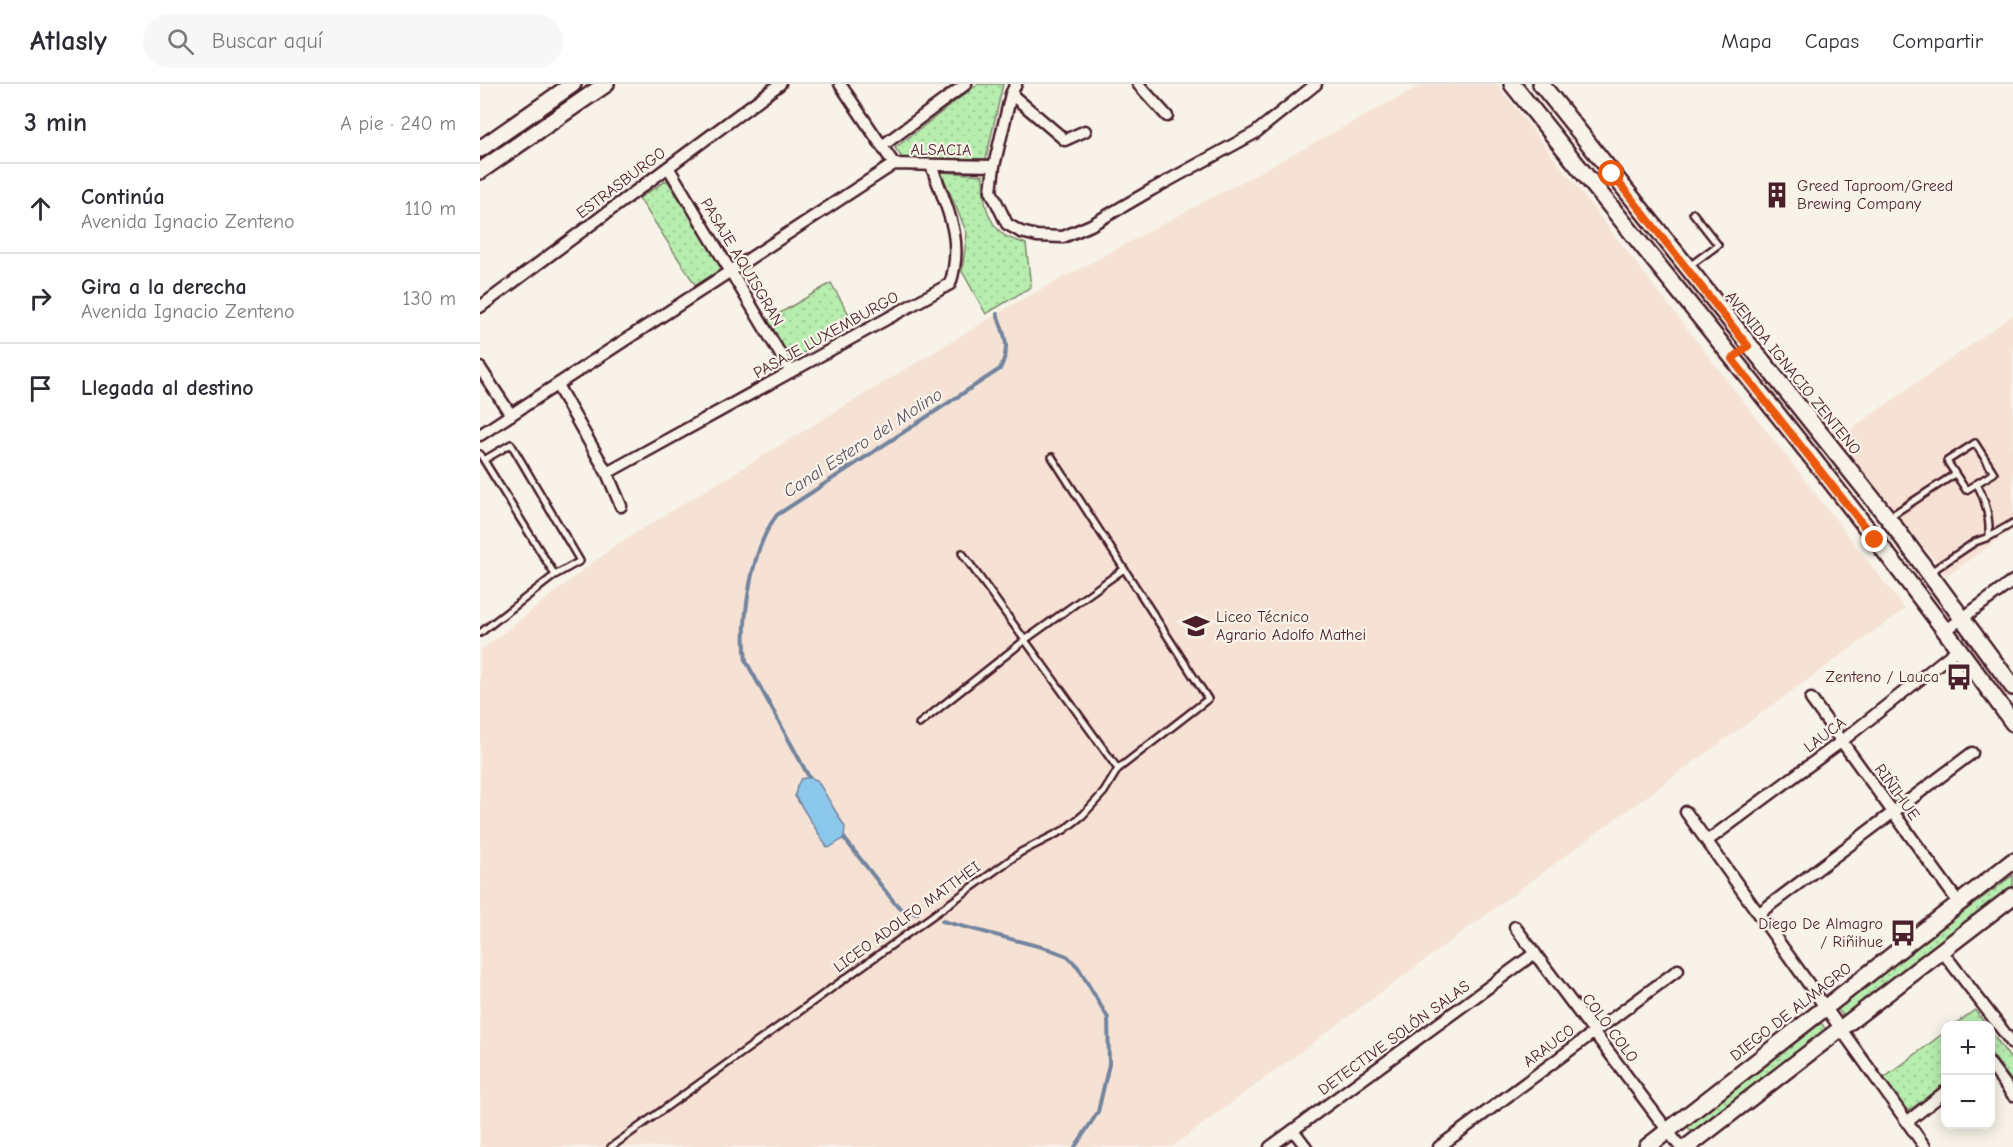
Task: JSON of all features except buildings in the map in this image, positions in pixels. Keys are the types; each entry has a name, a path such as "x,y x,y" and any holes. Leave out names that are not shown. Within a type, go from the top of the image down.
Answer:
{"main road":[{"path":"480,149 573,84"},
{"path":"480,171 606,84"},
{"path":"1512,84 1869,532 1959,648 2013,723"},
{"name":"AVENIDA IGNACIO ZENTENO","path":"1541,84 1748,346 1888,518 2013,687"},
{"path":"1732,359 1748,346"},
{"path":"1869,532 1888,518"},
{"name":"DIEGO DE ALMAGRO","path":"1647,1147 2013,861"},
{"path":"1687,1147 2013,896"},
{"path":"1714,1095 1731,1114"}],"street":[{"name":"ESTRASBURGO","path":"480,307 780,84"},
{"path":"840,84 894,164"},
{"path":"882,146 966,84"},
{"path":"994,166 1011,94 1016,84"},
{"path":"1137,84 1167,116"},
{"name":"ALSACIA","path":"480,435 894,164 994,166 991,191 1007,224 1021,232 1037,236 1063,237 1091,225 1255,133 1316,84"},
{"path":"1011,94 1065,140 1085,131"},
{"name":"PASAJE LUXEMBURGO","path":"607,473 950,284 956,266 954,226 931,165"},
{"name":"PASAJE AQUISGRAN","path":"668,167 791,372"},
{"path":"480,368 512,415"},
{"path":"557,385 607,473 621,506"},
{"path":"1945,631 2013,581"},
{"name":"LAUCA","path":"1707,841 1842,741 1959,648"},
{"name":"RIÑIHUE","path":"1810,699 1959,903"},
{"path":"1758,914 1972,753"},
{"path":"1686,812 1925,1147"},
{"name":"COLO COLO","path":"1515,927 1680,1147"},
{"path":"1942,951 2013,1044"},
{"name":"DETECTIVE SOLÓN SALAS","path":"1270,1147 1535,953"},
{"name":"ARAUCO","path":"1439,1147 1678,969"},
{"path":"1995,1071 2013,1095"},
{"path":"1907,1122 1941,1095"},
{"path":"1293,1130 1306,1147"}],"lane":[{"path":"1686,268 1718,245 1693,213"},
{"path":"1975,443 1994,472 1977,484 1966,490 1947,461 1975,443"},
{"path":"480,633 555,576 580,561 511,444 484,460"},
{"path":"480,454 555,576"},
{"path":"919,724 1025,640 1124,568 1052,457"},
{"path":"1888,518 1955,474"},
{"path":"1977,484 1983,495 1990,522 1989,537"},
{"path":"1928,574 1976,542 2013,523"},
{"path":"962,553 1118,769"},
{"name":"LICEO ADOLFO MATTHEI","path":"611,1147 1021,852 1064,830 1083,815 1104,792 1118,769 1208,699 1124,568"}],"shaded area":[{"name":"Liceo Técnico Agrario Adolfo Mathei","path":"1424,84 1497,84 1905,609 1625,812 1172,1147 480,1147 480,651 617,544 1010,306"},
{"path":"2013,315 2013,529 1947,576 1837,439"}],"green space":[{"path":"978,84 1003,84 986,159 903,159 895,148"},
{"path":"941,172 983,175 986,208 993,222 1006,236 1026,244 1031,287 986,314 962,271 967,233"},
{"path":"667,180 724,268 696,286 639,198"},
{"path":"831,283 854,323 791,360 768,320"},
{"path":"2013,875 2013,887 1845,1018 1836,1007"},
{"path":"1975,1010 1983,1021 1960,1021"},
{"path":"1821,1023 1828,1032 1695,1136 1687,1126"},
{"path":"1941,1035 1941,1086 1907,1112 1883,1079"},
{"path":"1995,1037 2013,1062 2013,1083 1995,1058"}],"water":[{"path":"809,777 817,780 845,827 844,838 829,848 795,796 801,779"}],"waterway":[{"name":"Canal Estero del Molino","path":"809,777 746,661 747,605 760,546 777,515 1000,369 1006,348 997,314"},
{"name":"Canal Estero del Molino","path":"844,838 894,902 901,909 917,914"},
{"name":"Canal Estero del Molino","path":"942,921 1049,949 1067,956 1078,967 1108,1018 1109,1064 1098,1112 1075,1147"}],"place":[{"name":"Greed Taproom/Greed Brewing Company","path":"1777,195"},
{"name":"Liceo Técnico Agrario Adolfo Mathei","path":"1196,626"},
{"name":"Zenteno / Lauca","path":"1959,677"},
{"name":"Diego De Almagro / Riñihue","path":"1903,933"}],"route":[{"path":"1612,174 1748,346 1732,359 1875,540"}]}
